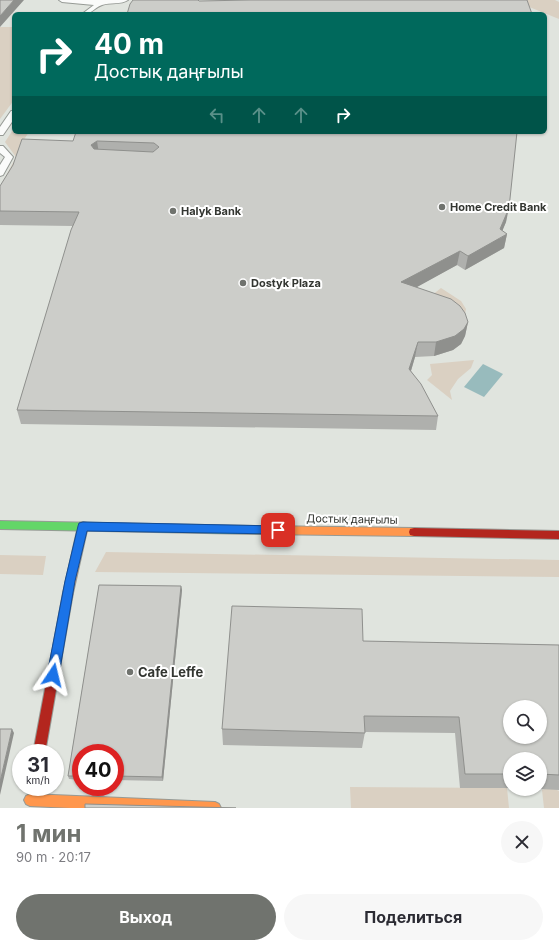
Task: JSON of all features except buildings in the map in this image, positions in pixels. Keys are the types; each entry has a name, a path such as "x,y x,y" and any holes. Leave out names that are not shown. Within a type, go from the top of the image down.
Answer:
{"main road":[{"name":"Достық даңғылы","path":"0,525 559,535"},
{"path":"41,744 70,581 83,526"},
{"path":"30,800 214,808"}],"lane":[{"path":"62,0 100,3 113,3 125,0"},
{"path":"87,12 100,3"},
{"path":"0,133 12,116"},
{"path":"0,148 9,157 0,173"}],"shaded area":[{"path":"512,0 555,0 559,2 559,19 547,14 547,12 542,12"},
{"path":"0,27 12,27 12,103 0,119"},
{"path":"12,131 12,134 28,134 19,147 25,153 0,187 16,157 5,142"},
{"path":"441,288 461,301 466,309 465,314 421,304"},
{"path":"474,360 471,368 458,379 450,391 452,400 427,380 432,375 430,364"},
{"path":"106,552 559,560 559,577 95,572"},
{"path":"0,555 46,556 43,575 0,574"},
{"path":"556,785 557,790 559,791 559,808 544,808 543,796 547,796 547,788"},
{"path":"350,787 503,788 503,796 508,796 509,808 351,808"}],"water":[{"path":"483,364 503,374 484,397 464,387"}],"traffic: fast":[{"path":"0,525 260,530"}],"traffic: slow":[{"path":"68,593 83,526"},
{"path":"260,530 414,532"},
{"path":"30,800 215,808"}],"traffic: jam":[{"path":"414,532 559,535"},
{"path":"41,744 68,593"}],"place":[{"name":"Home Credit Bank","path":"442,207"},
{"name":"Halyk Bank","path":"173,211"},
{"name":"Dostyk Plaza","path":"243,283"},
{"name":"Cafe Leffe","path":"130,672"}],"route":[{"path":"53,675 70,581 83,526 278,530"}]}
